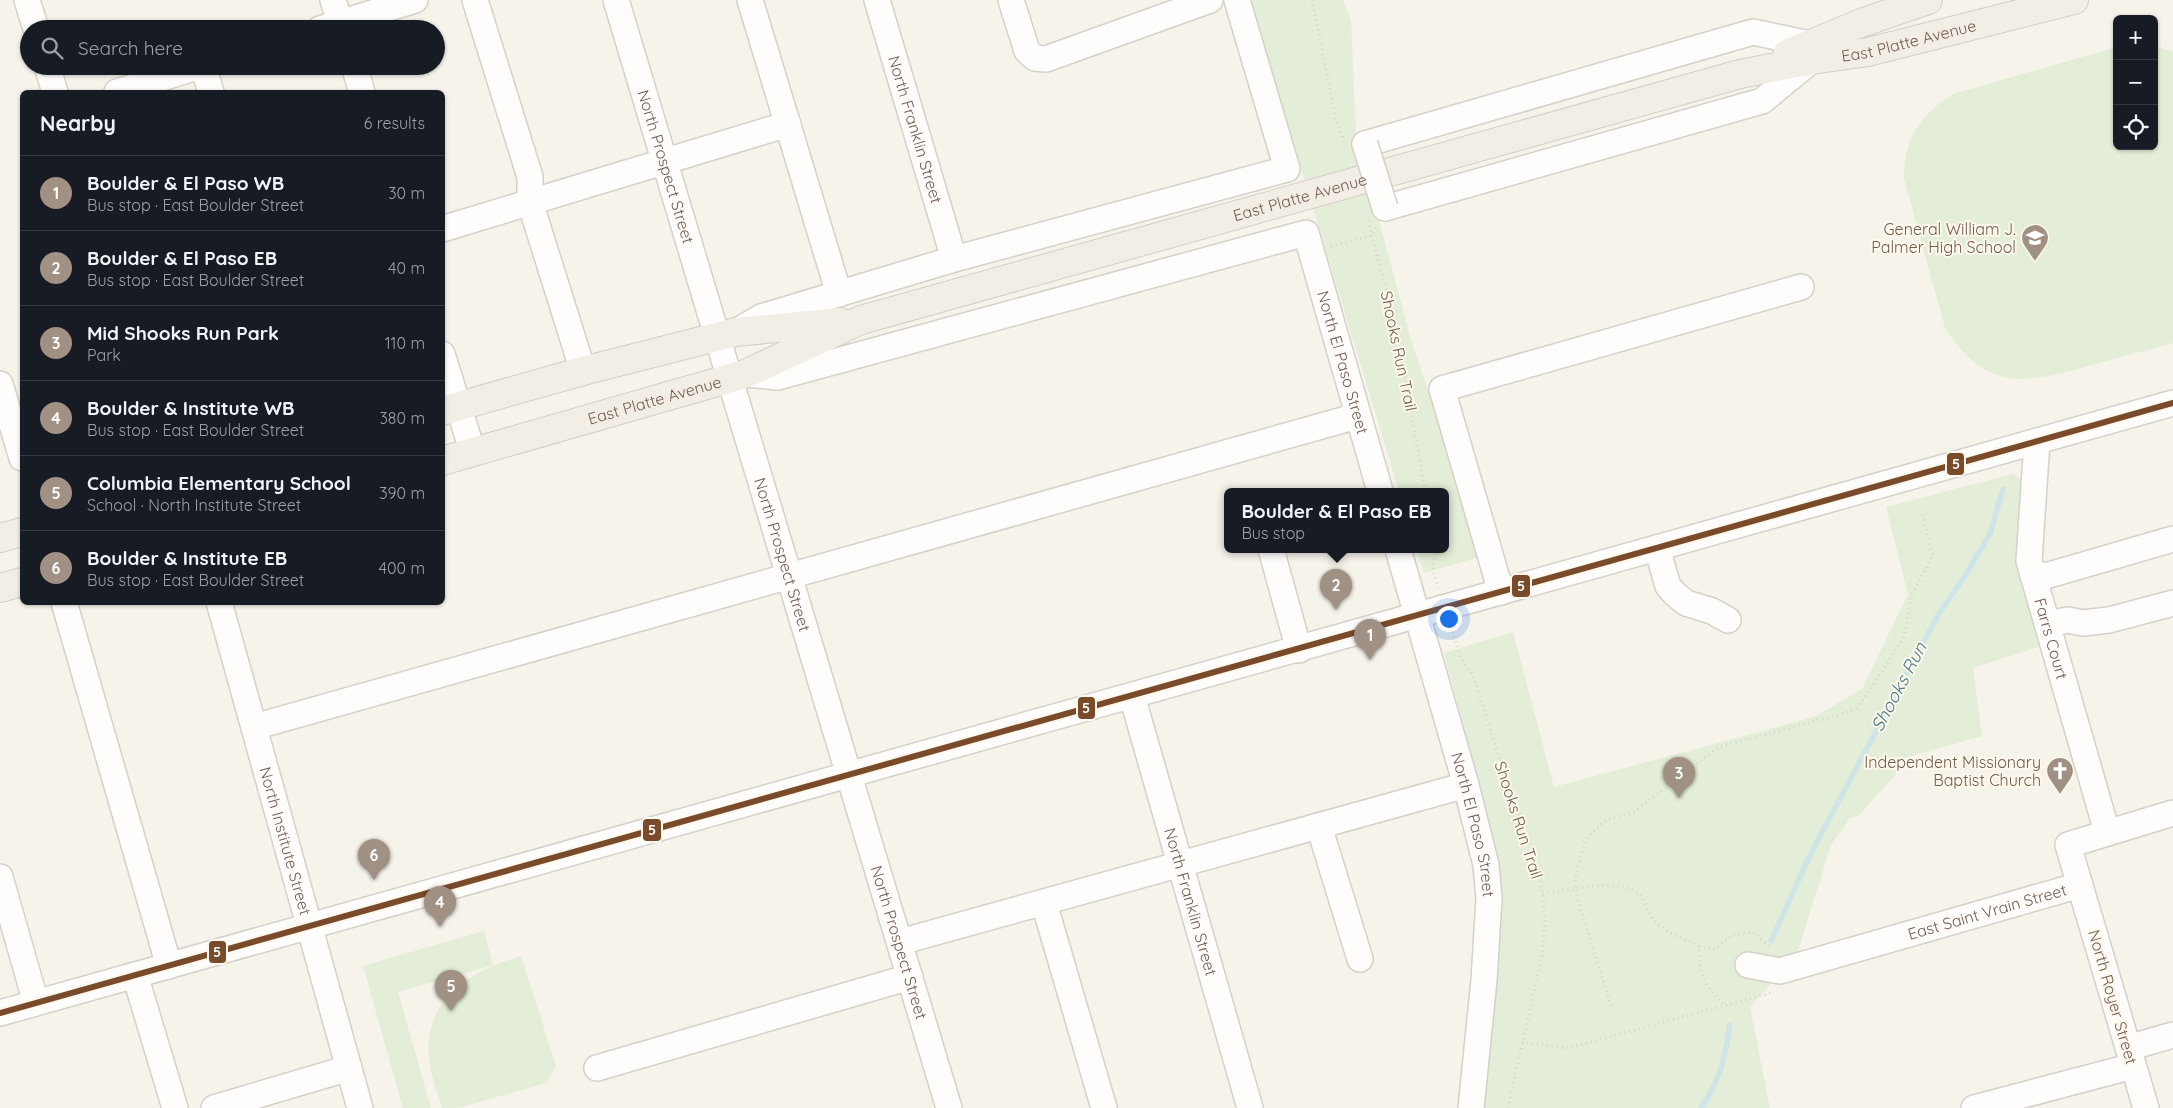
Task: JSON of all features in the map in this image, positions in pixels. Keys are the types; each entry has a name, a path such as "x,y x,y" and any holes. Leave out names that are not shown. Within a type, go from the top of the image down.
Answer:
{"main road":[{"name":"East Platte Avenue","path":"445,461 738,377 861,320 1740,74 1811,52 1860,23 1928,0"},
{"name":"East Platte Avenue","path":"1811,52 1868,52 2072,0"},
{"name":"East Platte Avenue","path":"450,409 583,371 726,335 861,320"},
{"path":"0,538 20,533"},
{"path":"0,588 20,583"}],"street":[{"path":"27,0 33,20"},
{"path":"334,20 415,0"},
{"path":"475,0 530,177 530,202 583,371"},
{"name":"North Prospect Street","path":"616,0 666,161 726,335 789,578 851,774 949,1108"},
{"path":"750,0 839,294"},
{"name":"North Franklin Street","path":"877,0 954,259"},
{"path":"1011,0 1026,51 1035,58 1046,59 1210,0"},
{"path":"726,335 762,317 954,259 1287,169 1237,0"},
{"path":"1754,32 1811,52 1762,101 1376,214 1356,147 1754,32"},
{"path":"50,75 54,90"},
{"path":"123,90 172,75"},
{"path":"204,75 210,90"},
{"path":"357,75 361,90"},
{"path":"445,228 788,124"},
{"path":"738,377 778,377 1308,242"},
{"name":"North El Paso Street","path":"1308,242 1379,488"},
{"path":"1501,592 1442,389 1802,287"},
{"path":"445,375 450,409 473,453"},
{"path":"0,384 20,451"},
{"path":"0,1013 1299,650 2037,441 2171,409"},
{"path":"254,727 789,578 1357,416"},
{"name":"Farrs Court","path":"2037,441 2028,561 2107,832"},
{"path":"2033,576 2049,574 2173,539"},
{"path":"1657,548 1668,586 1675,594 1686,604 1707,609 1728,620"},
{"path":"1272,553 1299,650"},
{"name":"North El Paso Street","path":"1399,553 1466,785 1486,866 1489,898 1484,980 1470,1108"},
{"path":"2047,624 2068,620 2083,623 2109,620 2173,603"},
{"path":"65,605 169,966"},
{"name":"North Institute Street","path":"220,605 360,1108"},
{"name":"North Franklin Street","path":"1132,696 1250,1108"},
{"path":"900,942 1466,785"},
{"name":"East Saint Vrain Street","path":"1748,965 1780,971 2080,885 2068,845 2173,812"},
{"path":"1319,826 1360,959"},
{"path":"0,877 36,1003"},
{"name":"North Royer Street","path":"2080,885 2146,1108"},
{"path":"1044,903 1104,1108"},
{"path":"135,975 174,1108"},
{"path":"597,1068 910,977"},
{"path":"1974,1108 2131,1057 2173,1034"},
{"path":"214,1108 349,1068"}],"path":[{"path":"1312,0 1336,120 1356,147"},
{"name":"Shooks Run Trail","path":"1376,214 1373,235 1397,329 1425,488"},
{"path":"1308,242 1373,235"},
{"path":"1611,1006 1575,890 1576,873 1585,840 1606,820 1634,812 1719,748 1841,714 1856,708 1864,699 1904,637 1912,594 1933,555 1922,514"},
{"path":"1435,581 1432,566 1436,553"},
{"name":"Shooks Run Trail","path":"1451,627 1460,656 1474,678 1504,773 1535,859 1543,894 1545,925 1541,961 1508,1108"},
{"path":"1543,894 1606,885 1626,886 1641,896 1652,917 1665,930 1699,946 1699,966 1703,982 1726,1006"},
{"path":"1522,1042 1569,1048 1776,991"}],"green space":[{"path":"1250,0 1343,0 1351,21 1356,136 1411,339 1483,556 1424,573 1417,553 1449,553 1449,488 1398,488"},
{"name":"General William J. Palmer High School","path":"2158,46 2173,52 2173,343 2065,372 2025,379 2008,378 1992,373 1976,363 1961,349 1945,328 1904,178 1907,151 1916,129 1931,110 1953,94 2113,48 2113,150 2158,150"},
{"path":"2013,474 2027,484 2044,645 1973,668 1982,736 1893,761 1898,772 1858,816 1850,818 1831,845 1797,954 1750,1007 1770,1108 1485,1108 1500,896 1494,839 1444,653 1513,632 1554,787 1814,717 1862,689 1908,594 1886,507"},
{"path":"484,931 493,965 398,992 431,1108 403,1108 363,966"},
{"path":"521,956 556,1066 546,1083 458,1108 442,1108 429,1060 429,1039 434,1020 442,1004 468,979 502,962"}],"waterway":[{"name":"Shooks Run","path":"1771,941 1811,853 1938,615 1990,534 2003,489"},
{"name":"Shooks Run","path":"1701,1108 1721,1068 1730,1025"}],"transit line":[{"name":"5","path":"0,1013 2173,403"}],"place":[{"name":"General William J. Palmer High School","path":"2035,262"},
{"name":"Boulder & El Paso EB","path":"1336,610"},
{"name":"Boulder & El Paso WB","path":"1370,660"},
{"name":"Independent Missionary Baptist Church","path":"2060,795"},
{"name":"Mid Shooks Run Park","path":"1679,798"},
{"name":"Boulder & Institute EB","path":"374,880"},
{"name":"Boulder & Institute WB","path":"440,927"},
{"name":"Columbia Elementary School","path":"451,1011"}]}
